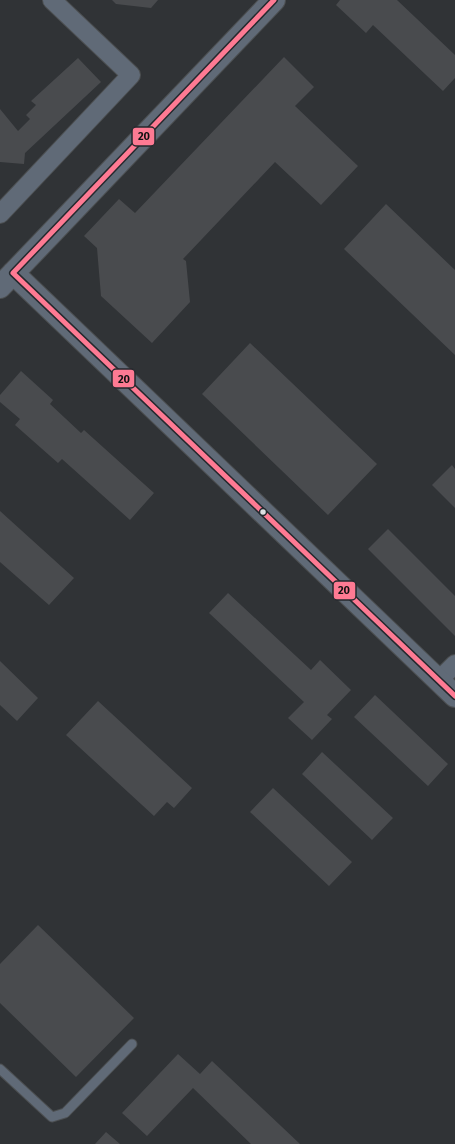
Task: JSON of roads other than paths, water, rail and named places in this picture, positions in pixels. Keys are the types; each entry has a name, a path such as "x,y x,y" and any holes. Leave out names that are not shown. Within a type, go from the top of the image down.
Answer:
{"street":[{"path":"2,206 131,75 52,0"},
{"path":"274,0 6,280 455,696"},
{"path":"439,680 455,664"}],"lane":[{"path":"0,1069 52,1117 65,1114 132,1044"}]}
